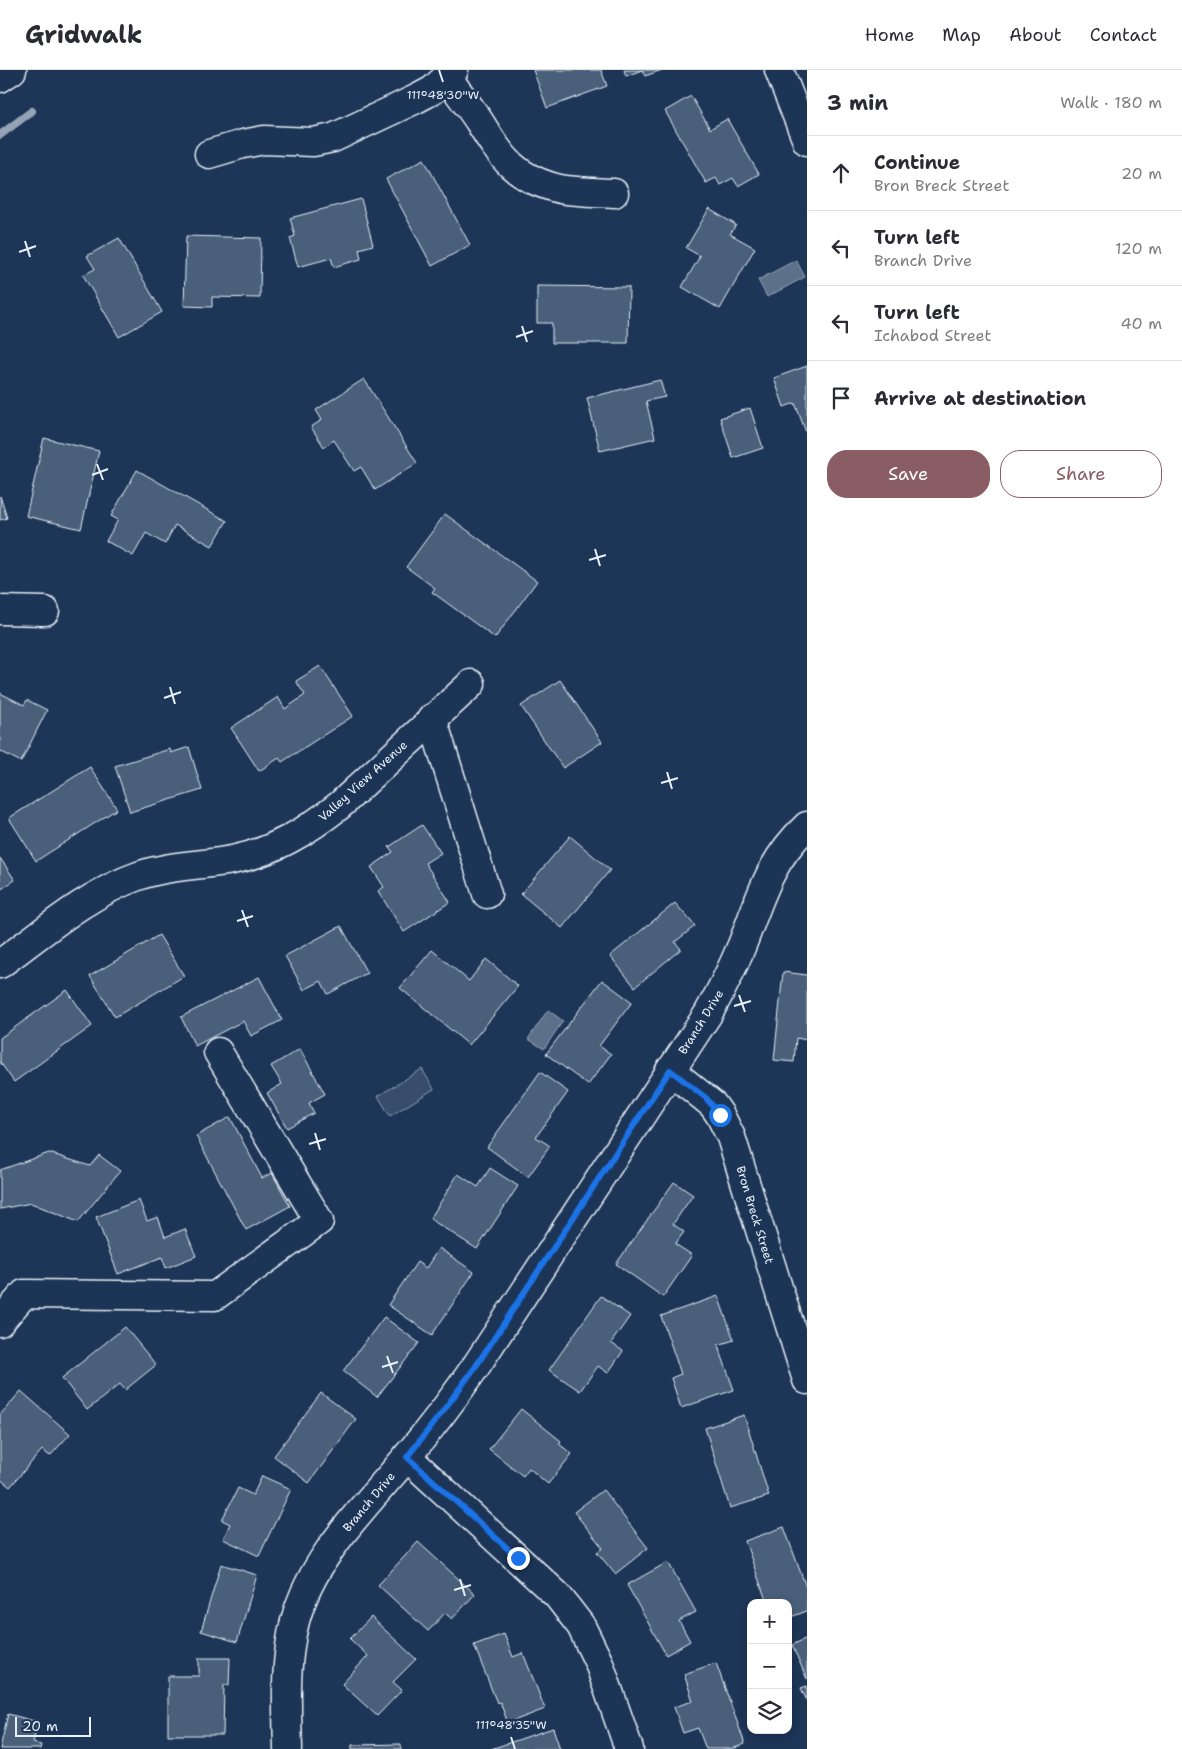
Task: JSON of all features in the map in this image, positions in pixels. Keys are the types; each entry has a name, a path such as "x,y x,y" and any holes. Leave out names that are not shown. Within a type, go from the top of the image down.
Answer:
{"street":[{"path":"0,78 12,70"},
{"path":"779,70 807,141"},
{"path":"209,154 264,140 313,142 333,138 416,100 433,90 450,74 495,149 520,172 538,182 562,189 614,193"},
{"path":"0,610 45,611"},
{"name":"Valley View Avenue","path":"0,964 85,902 120,883 158,870 180,865 231,860 251,855 295,837 319,822 340,805 471,684"},
{"path":"432,718 487,894"},
{"name":"Branch Drive","path":"288,1749 288,1663 295,1621 302,1600 323,1560 336,1541 407,1457 476,1366 708,1014 740,948 775,863 788,845 807,826"},
{"path":"0,1322 24,1294 215,1296 319,1221 218,1052"},
{"name":"Bron Breck Street","path":"670,1070 713,1105 731,1137 807,1380"},
{"path":"407,1457 557,1595 581,1626 599,1663 629,1749"}],"shaded area":[{"path":"796,260 805,277 767,297 758,280"},
{"path":"548,1010 563,1021 544,1049 528,1039"},
{"path":"422,1069 434,1089 390,1116 378,1096"}],"building":[{"path":"533,70 601,70 607,86 547,108"},
{"path":"624,70 642,70 626,76"},
{"path":"642,70 662,70 645,76"},
{"path":"691,96 710,129 727,119 759,174 738,186 733,178 720,185 716,178 706,183 665,111"},
{"path":"424,159 470,245 432,266 386,179"},
{"path":"361,199 373,245 359,249 361,259 334,267 331,258 298,267 290,238 295,236 290,218"},
{"path":"709,209 736,225 730,234 755,248 720,309 682,287 700,256 686,248"},
{"path":"186,236 261,238 260,298 212,297 212,307 184,306"},
{"path":"119,238 162,312 119,337 83,275 95,269 87,256"},
{"path":"537,286 629,287 628,343 552,343 552,323 537,323"},
{"path":"807,366 807,435 795,403 784,407 774,378"},
{"path":"364,379 417,463 375,490 361,467 354,471 334,440 324,447 311,427 322,420 316,410"},
{"path":"660,380 665,397 646,401 655,438 600,451 587,398"},
{"path":"750,408 763,448 733,458 720,418"},
{"path":"44,438 99,451 81,529 26,516"},
{"path":"137,470 227,521 212,546 175,525 165,544 146,533 133,556 106,541 118,520 111,516"},
{"path":"0,496 7,518 0,520"},
{"path":"445,514 537,581 495,638 432,592 435,588 406,567"},
{"path":"320,666 353,716 282,762 279,758 259,771 231,728 278,697 285,709 305,695 296,681"},
{"path":"560,680 602,742 563,768 521,706"},
{"path":"0,693 24,705 27,700 47,710 21,762 0,751"},
{"path":"189,747 202,790 130,812 115,766 170,749 171,753"},
{"path":"90,767 117,809 36,861 9,818"},
{"path":"422,825 441,853 425,863 450,902 404,932 378,891 384,887 371,867 393,852 389,847"},
{"path":"570,836 610,870 562,928 521,894"},
{"path":"0,858 15,880 0,890"},
{"path":"675,903 695,926 675,942 681,949 635,987 610,956"},
{"path":"341,926 367,973 328,994 321,981 304,990 285,956"},
{"path":"159,935 184,976 115,1017 90,976"},
{"path":"432,950 469,981 486,959 518,986 469,1045 400,988"},
{"path":"783,972 807,975 807,1040 796,1038 794,1062 774,1060"},
{"path":"259,977 282,1020 251,1036 243,1021 195,1046 181,1017"},
{"path":"602,980 632,1002 599,1046 611,1054 588,1085 546,1054"},
{"path":"67,990 92,1026 14,1082 0,1062 0,1038"},
{"path":"300,1049 325,1094 309,1103 314,1113 287,1128 267,1093 282,1084 271,1066"},
{"path":"540,1072 568,1092 536,1137 550,1146 528,1177 487,1147"},
{"path":"230,1117 262,1178 272,1173 290,1206 246,1230 196,1136"},
{"path":"49,1153 90,1166 99,1155 120,1171 78,1222 31,1203 0,1209 0,1170"},
{"path":"490,1168 518,1186 477,1249 430,1219 458,1174 478,1187"},
{"path":"674,1182 693,1195 673,1224 684,1232 675,1244 692,1255 663,1297 616,1264"},
{"path":"139,1200 147,1221 158,1217 165,1237 185,1229 196,1256 166,1268 162,1257 118,1274 96,1217"},
{"path":"439,1248 474,1272 432,1335 388,1305 417,1262 426,1268"},
{"path":"601,1296 630,1316 611,1343 623,1351 608,1373 598,1366 580,1391 549,1370"},
{"path":"718,1296 734,1340 718,1345 734,1390 681,1408 671,1378 681,1374 661,1316"},
{"path":"384,1317 419,1343 377,1397 343,1371"},
{"path":"125,1327 156,1365 125,1390 120,1384 87,1410 62,1378"},
{"path":"21,1391 70,1434 50,1456 42,1450 10,1487 0,1479 0,1415"},
{"path":"321,1393 356,1419 309,1483 274,1456"},
{"path":"521,1409 561,1441 559,1444 572,1454 548,1484 529,1468 523,1476 489,1449"},
{"path":"744,1415 769,1496 730,1508 705,1428"},
{"path":"262,1476 291,1489 259,1556 223,1539 230,1524 222,1520 238,1488 253,1495"},
{"path":"603,1490 648,1548 615,1574 597,1552 603,1548 574,1512"},
{"path":"784,1527 807,1590 807,1611 792,1617 792,1599 766,1599 745,1541"},
{"path":"418,1542 475,1594 452,1619 445,1613 428,1631 378,1585"},
{"path":"668,1562 696,1612 679,1621 690,1641 666,1655 627,1585"},
{"path":"221,1564 257,1575 237,1642 201,1631"},
{"path":"371,1617 416,1659 393,1682 402,1690 377,1716 342,1684 368,1656 350,1639"},
{"path":"504,1634 513,1657 523,1653 545,1709 508,1723 500,1702 497,1703 474,1645"},
{"path":"807,1638 807,1679 792,1645"},
{"path":"199,1658 230,1658 229,1685 224,1685 223,1735 168,1735 168,1676 199,1676"},
{"path":"716,1663 745,1744 732,1749 706,1749 698,1728 683,1733 674,1707 693,1701 684,1674"},
{"path":"807,1686 807,1701 801,1688"},
{"path":"8,1714 38,1722 33,1743 41,1745 40,1749 0,1749"},
{"path":"553,1728 560,1749 491,1749"},
{"path":"401,1744 401,1749 352,1749 352,1745"}],"waterway":[{"path":"0,135 32,111"}],"route":[{"path":"518,1558 407,1457 476,1366 670,1070 706,1098 720,1115"}]}
